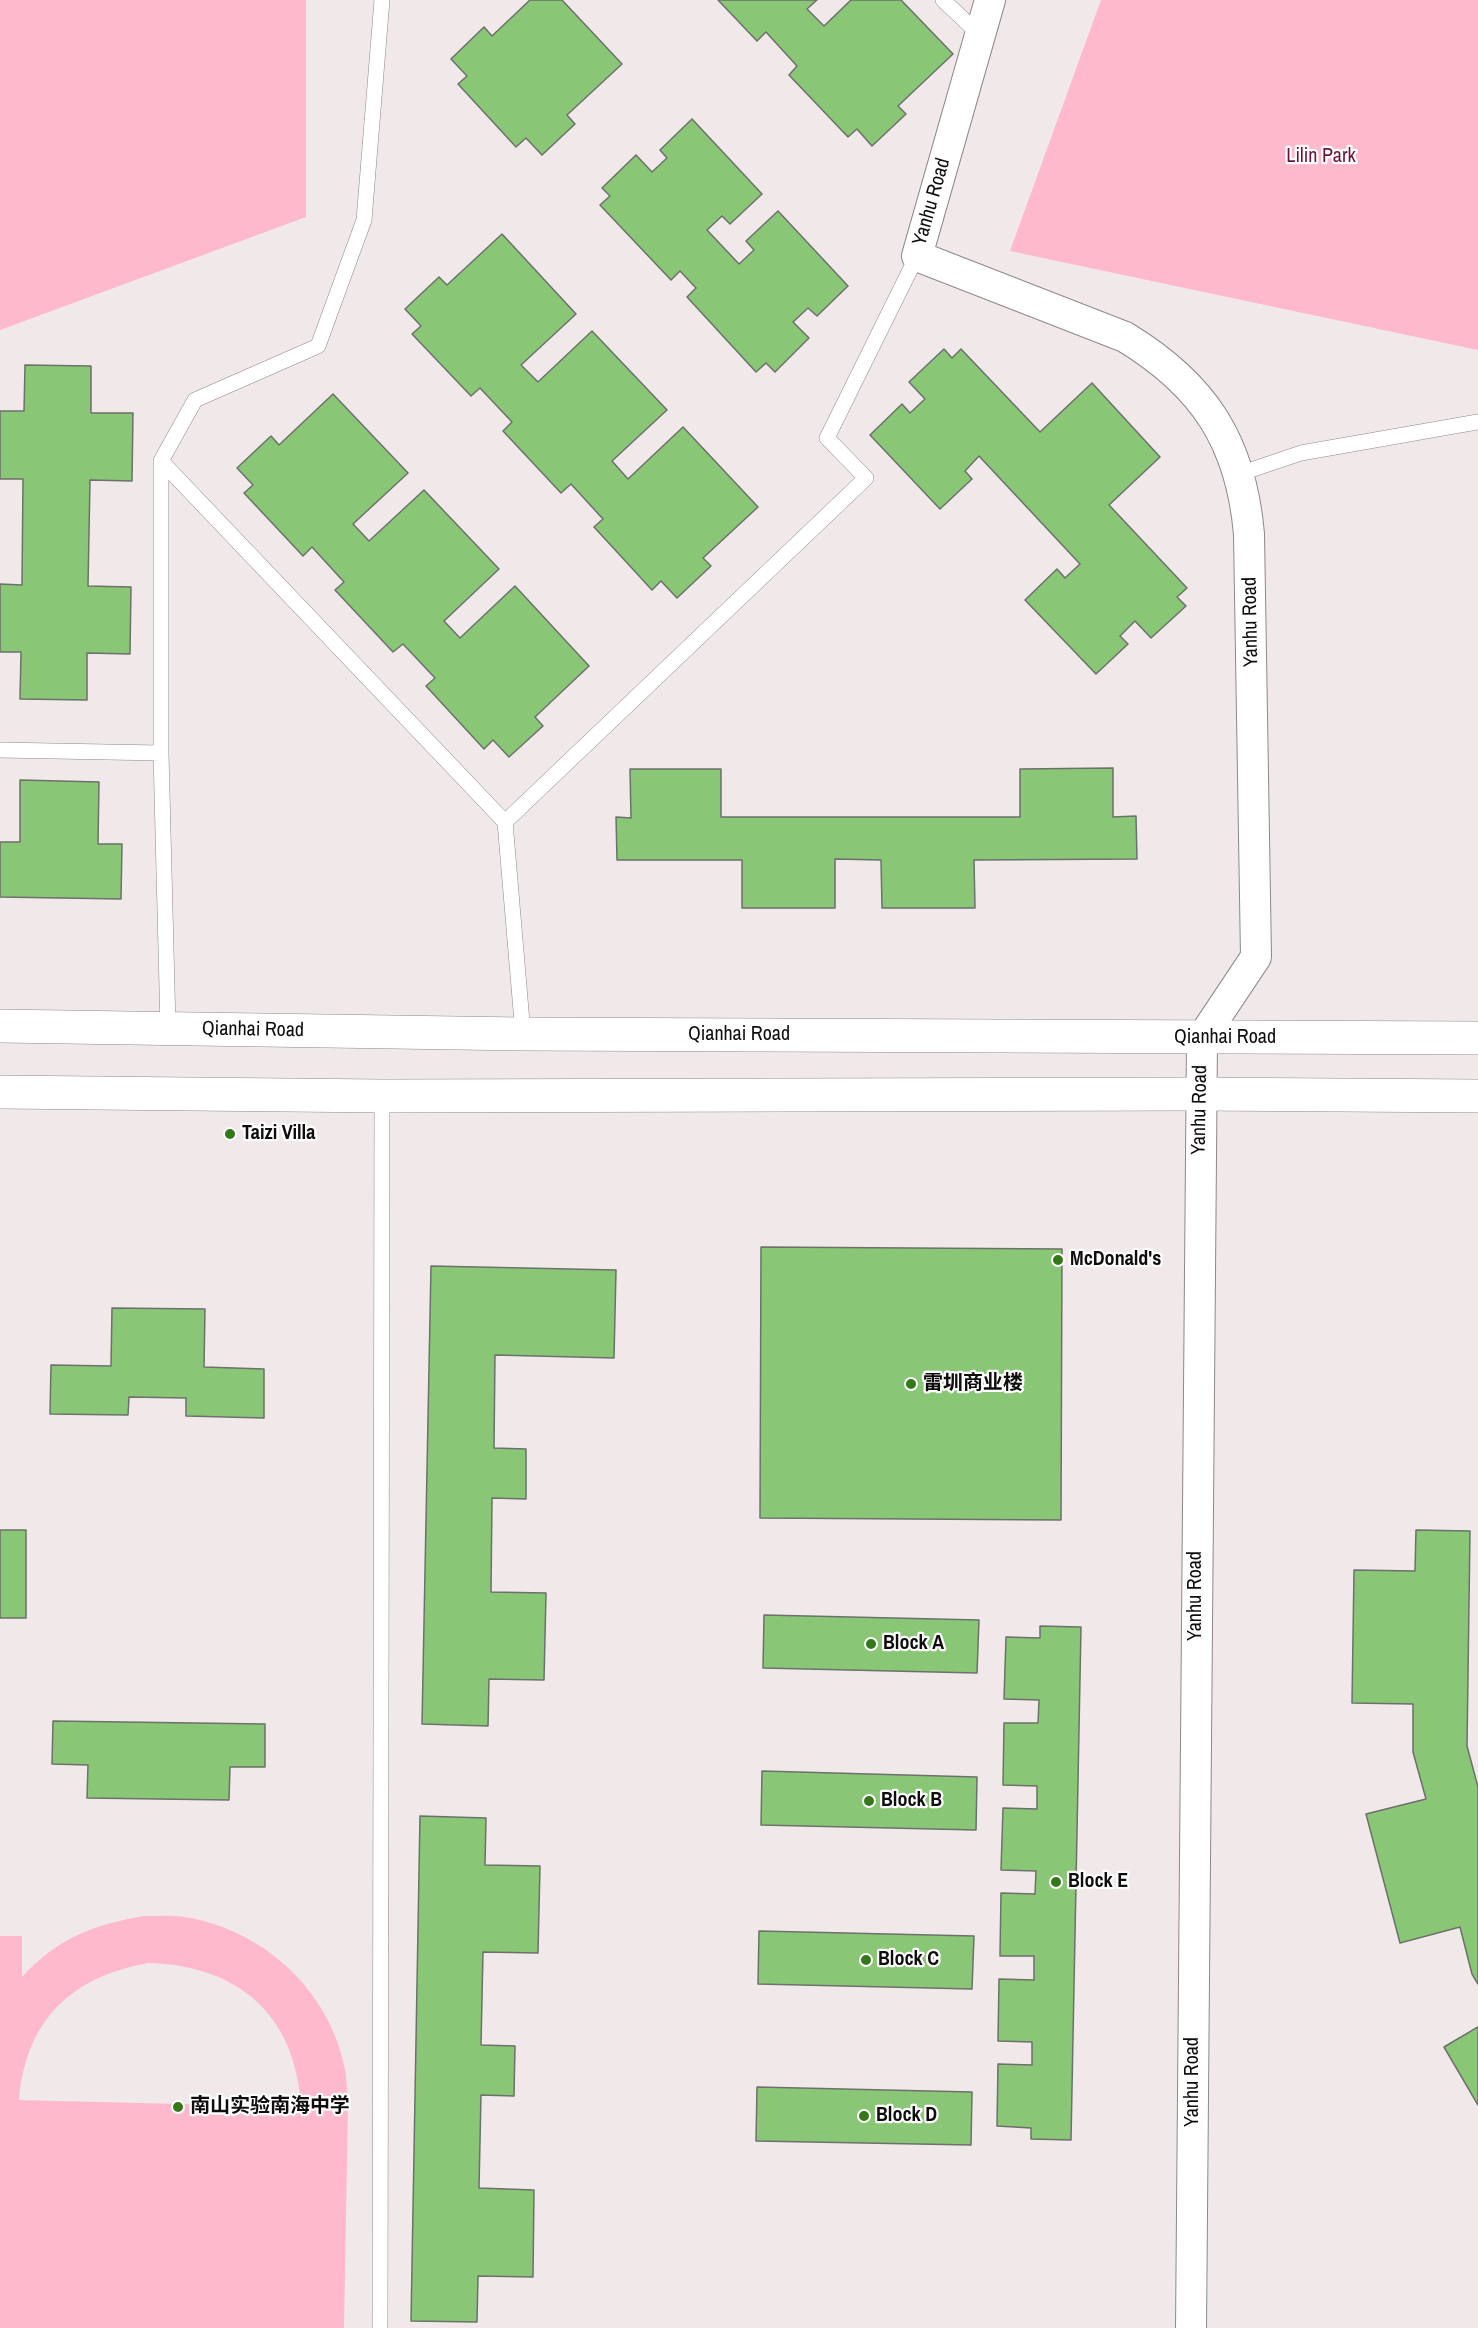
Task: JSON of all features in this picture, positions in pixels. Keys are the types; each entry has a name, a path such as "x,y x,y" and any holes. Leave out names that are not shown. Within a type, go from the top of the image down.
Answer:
{"street":[{"name":"Yanhu Road","path":"990,0 917,256 1097,325 1125,337 1151,353 1196,393 1224,436 1239,474 1247,504 1256,957 1202,1038 1200,1094 1191,2328"},
{"name":"Qianhai Road","path":"0,1026 523,1034 1478,1038"},
{"path":"0,1092 382,1096 1200,1094 1478,1096"}],"lane":[{"path":"168,1028 161,753 161,460 195,400 318,346 364,220 382,0"},
{"path":"944,0 980,35"},
{"path":"505,822 866,478 827,438 917,256"},
{"path":"1239,474 1301,453 1478,422"},
{"path":"161,460 505,822 523,1034"},
{"path":"0,750 161,753"},
{"path":"380,2328 382,1096"}],"green space":[{"path":"0,0 306,0 306,217 0,330"},
{"name":"Lilin Park","path":"1101,0 1478,0 1478,350 1010,251"},
{"name":"南山实验南海中学","path":"144,1916 185,1917 214,1924 241,1935 266,1950 288,1968 308,1989 324,2013 337,2040 345,2069 347,2088 344,2328 0,2328 0,1936 22,1936 22,1977 49,1952 77,1935","holes":["148,1963 180,1966 209,1973 235,1985 256,2001 274,2022 288,2046 297,2074 301,2107 19,2100 23,2072 31,2047 43,2025 57,2007 75,1991 96,1979"]}],"building":[{"path":"530,0 562,0 622,64 567,115 575,124 542,155 526,138 516,147 458,84 467,76 451,59 484,27 492,36"},
{"path":"718,0 817,0 807,9 824,26 851,0 901,0 953,54 898,106 906,114 872,146 857,129 848,137 789,75 797,66 766,32 757,41"},
{"path":"692,119 762,194 730,224 722,216 707,230 739,264 754,250 746,241 778,211 848,286 817,316 808,308 793,322 809,338 775,372 766,363 756,372 687,297 696,288 680,271 671,280 600,205 610,196 602,188 636,155 652,172 667,158 660,150"},
{"path":"502,234 576,314 521,365 538,382 592,331 667,410 612,461 628,479 683,427 758,507 703,558 711,566 677,598 661,581 652,590 594,527 603,519 571,484 561,493 503,431 512,422 480,388 471,396 412,334 421,326 405,309 439,277 447,285"},
{"path":"944,349 952,358 961,349 1040,432 1092,383 1160,457 1109,505 1187,588 1177,597 1186,606 1151,638 1135,621 1120,636 1128,644 1096,674 1025,600 1057,569 1065,578 1080,564 979,456 965,471 972,479 940,509 870,435 902,404 910,413 925,399 909,382"},
{"path":"25,365 91,366 91,413 133,413 132,481 90,480 88,586 131,587 130,654 87,653 87,700 20,699 21,652 0,652 0,584 22,585 23,479 0,479 0,411 24,411"},
{"path":"333,394 408,473 353,524 369,541 424,490 499,569 444,621 460,638 515,586 589,666 535,717 543,726 509,757 493,740 484,749 426,686 435,678 403,644 393,652 335,590 344,582 312,547 303,556 244,493 253,485 237,468 271,436 279,445"},
{"path":"1113,768 1113,817 1136,816 1137,859 974,860 975,908 882,908 881,860 835,859 835,908 742,908 742,860 617,860 616,817 631,818 630,769 721,769 721,817 1020,817 1020,769"},
{"path":"20,780 99,782 98,844 122,844 121,899 0,897 0,842 20,842"},
{"name":"雷圳商业楼","path":"761,1247 1062,1249 1061,1520 760,1518"},
{"path":"431,1266 616,1270 614,1358 495,1355 494,1448 526,1449 526,1499 492,1498 491,1592 546,1593 544,1680 489,1679 488,1726 422,1724"},
{"path":"112,1308 205,1309 204,1367 264,1369 264,1418 186,1416 186,1398 129,1397 128,1415 50,1414 51,1365 111,1366"},
{"path":"0,1530 26,1530 26,1618 0,1618"},
{"path":"1416,1530 1470,1531 1467,1746 1478,1787 1478,1984 1472,1974 1460,1927 1400,1943 1366,1814 1426,1799 1413,1752 1413,1704 1352,1703 1354,1570 1415,1571"},
{"name":"Block A","path":"764,1615 979,1620 977,1673 763,1668"},
{"name":"Block E","path":"1040,1626 1081,1627 1071,2140 1031,2139 1031,2128 997,2126 998,2064 1032,2065 1032,2042 998,2041 999,1979 1034,1980 1034,1956 1000,1956 1001,1893 1035,1894 1036,1871 1001,1870 1003,1808 1037,1809 1037,1786 1003,1785 1004,1723 1038,1723 1039,1700 1004,1699 1006,1637 1040,1638"},
{"path":"53,1721 265,1724 265,1767 230,1767 229,1800 87,1798 88,1765 52,1764"},
{"name":"Block B","path":"762,1771 977,1777 976,1830 761,1825"},
{"path":"420,1816 486,1818 485,1865 540,1866 538,1953 483,1952 481,2045 515,2046 514,2096 481,2095 479,2188 534,2190 533,2277 478,2276 477,2322 411,2321"},
{"name":"Block C","path":"759,1931 974,1936 972,1989 758,1984"},
{"path":"1478,2027 1478,2105 1444,2047"},
{"name":"Block D","path":"757,2087 972,2092 971,2145 756,2141"}],"place":[{"name":"Taizi Villa","path":"230,1134"},
{"name":"McDonald's","path":"1058,1260"},
{"name":"雷圳商业楼","path":"911,1384"},
{"name":"Block A","path":"871,1644"},
{"name":"Block B","path":"869,1801"},
{"name":"Block E","path":"1056,1882"},
{"name":"Block C","path":"866,1960"},
{"name":"南山实验南海中学","path":"178,2107"},
{"name":"Block D","path":"864,2116"}]}
